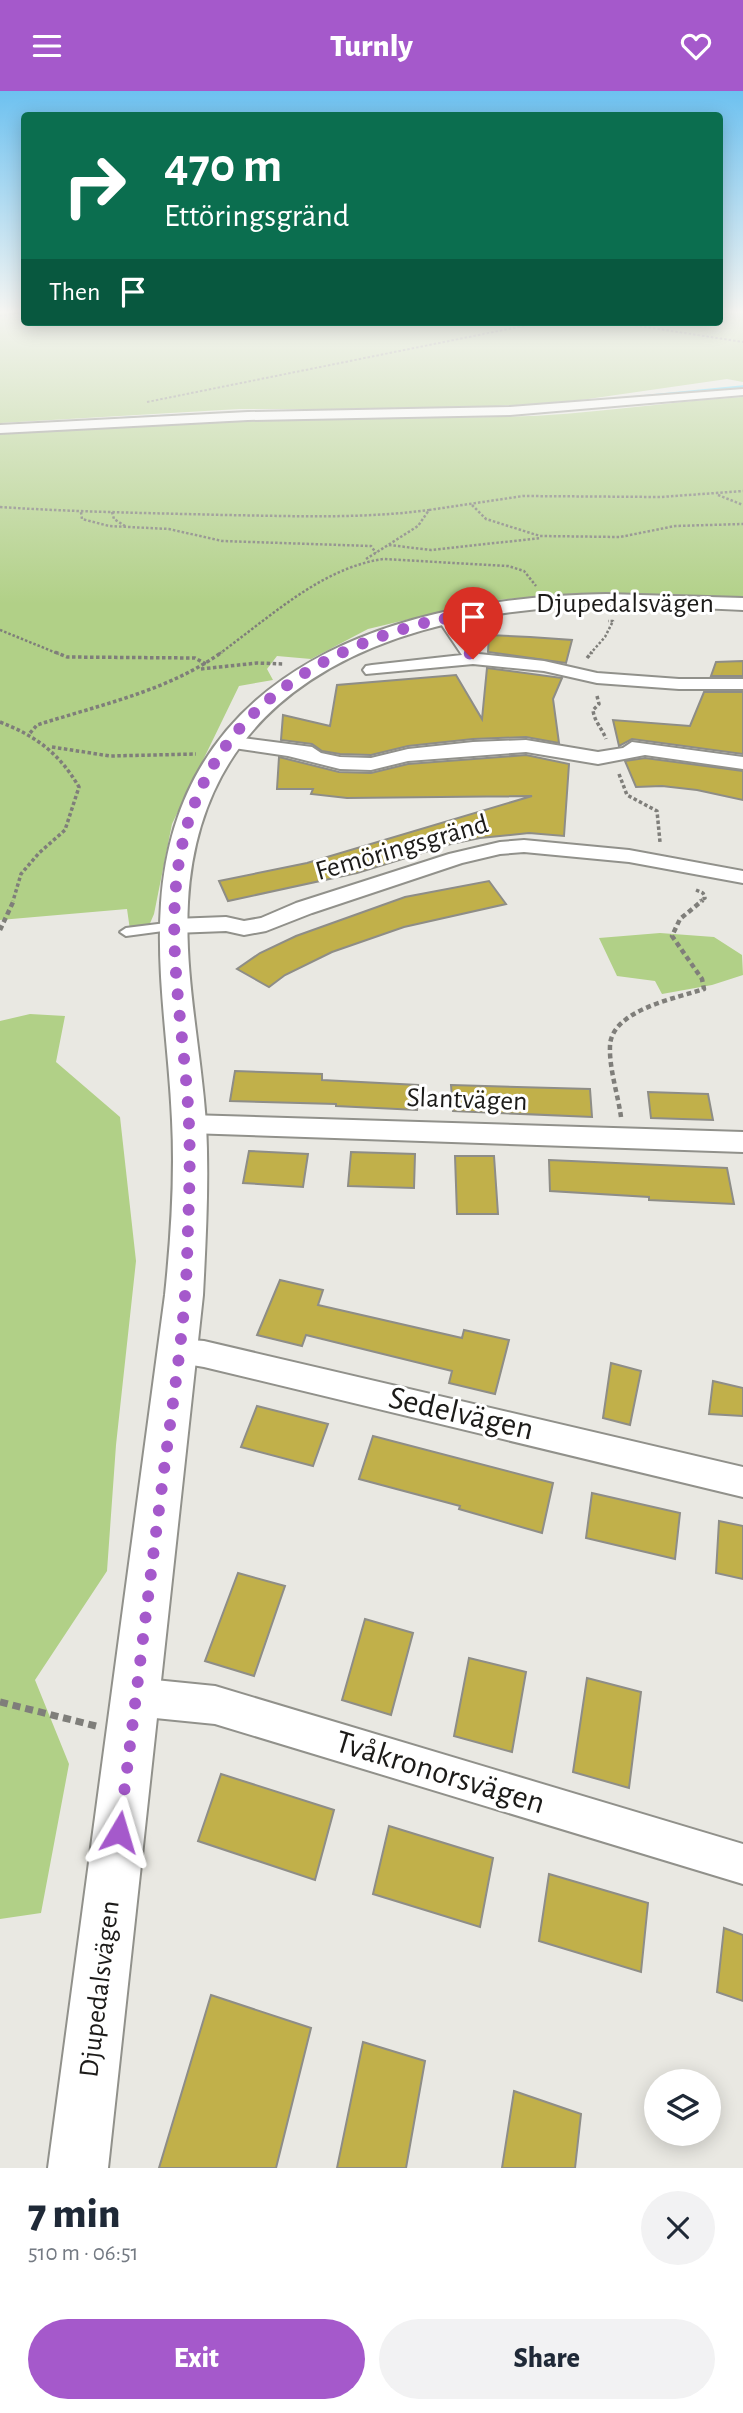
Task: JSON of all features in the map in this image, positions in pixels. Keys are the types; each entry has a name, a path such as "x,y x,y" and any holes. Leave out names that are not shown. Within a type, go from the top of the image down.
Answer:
{"street":[{"path":"0,429 248,416 523,410"},
{"name":"Djupedalsvägen","path":"78,2168 187,1267 189,1124 174,926 177,876 184,838 196,798 223,749 272,695 310,669 371,640 444,618 559,601 633,599 743,604"},
{"path":"444,618 456,630 473,659"},
{"path":"372,670 473,659 544,666 582,676 679,684 743,684"},
{"path":"223,749 296,753 340,763 371,764 408,755 473,748 546,747 598,758 649,749 743,763"},
{"name":"Femöringsgränd","path":"174,926 255,926 456,858 500,848 535,847 601,855 659,876 743,877"},
{"name":"Slantvägen","path":"189,1124 743,1142"},
{"name":"Sedelvägen","path":"178,1352 204,1355 303,1377 743,1482"},
{"name":"Tvåkronorsvägen","path":"135,1697 215,1705 743,1864"}],"lane":[{"path":"126,932 174,926"}],"path":[{"path":"0,507 80,512 373,517 523,496 661,497 743,491"},
{"path":"715,493 743,505"},
{"path":"471,504 486,519 540,536 620,537 674,526 743,524"},
{"path":"197,670 322,580 363,562 418,526 429,510"},
{"path":"80,512 82,519 109,526 169,529 248,543 371,546 376,553"},
{"path":"112,512 114,519 127,527"},
{"path":"388,545 431,550 547,536"},
{"path":"363,562 383,559 517,568 528,575 540,592"},
{"path":"0,630 67,657 195,658 206,664"},
{"path":"216,657 228,665"},
{"path":"30,733 37,725 97,707 197,670 228,665 296,665 310,669"},
{"path":"0,722 30,733 52,747 79,787 65,830 38,853 21,874 17,892 0,930"},
{"path":"52,747 110,756 223,749"},
{"path":"0,1702 131,1735"}],"green space":[{"path":"0,410 223,410 0,423"},
{"path":"743,410 743,598 580,593 485,601 368,629 311,659 277,656 267,669 273,680 239,686 172,824 154,914 148,928 130,930 127,909 0,920 0,434 187,422 530,416 591,412"},
{"path":"660,933 714,937 742,955 743,975 712,985 662,994 655,981 617,976 599,938"},
{"path":"30,1014 65,1016 56,1062 120,1117 136,1261 116,1445 107,1571 35,1680 69,1764 41,1913 0,1919 0,1021"}],"building":[{"path":"489,635 572,640 566,663 488,652"},
{"path":"743,661 743,676 711,676 716,662"},
{"path":"487,668 562,678 553,699 559,743 526,737 473,739 408,746 371,755 322,751 312,744 281,740 283,715 330,726 337,685 456,675 482,719"},
{"path":"704,692 743,692 743,754 632,739 619,746 613,720 690,726"},
{"path":"526,755 569,764 564,836 529,833 480,838 451,844 357,873 228,901 219,881 307,863 532,796 347,798 311,794 313,789 277,789 279,757 339,772 371,773 408,764"},
{"path":"645,758 743,771 743,800 697,790 662,786 636,787 625,761"},
{"path":"489,881 506,904 404,927 332,952 285,975 269,987 237,969 260,953 296,936 405,897"},
{"path":"235,1071 322,1074 322,1080 418,1085 417,1110 230,1101"},
{"path":"451,1085 590,1089 592,1117 453,1111"},
{"path":"648,1092 708,1094 713,1120 651,1118"},
{"path":"249,1151 308,1154 303,1187 243,1183"},
{"path":"351,1152 415,1154 414,1188 348,1186"},
{"path":"455,1156 494,1156 498,1214 457,1214"},
{"path":"549,1160 727,1168 734,1204 550,1191"},
{"path":"280,1280 323,1290 318,1305 462,1338 464,1330 509,1340 495,1394 449,1383 452,1371 306,1335 302,1346 257,1335"},
{"path":"611,1363 641,1371 630,1425 603,1418"},
{"path":"713,1381 743,1388 743,1416 709,1414"},
{"path":"257,1406 328,1424 313,1466 241,1447"},
{"path":"373,1436 553,1483 542,1533 459,1509 460,1506 359,1479"},
{"path":"592,1493 680,1513 675,1559 586,1538"},
{"path":"719,1521 743,1526 743,1579 716,1573"},
{"path":"238,1573 285,1586 254,1676 205,1661"},
{"path":"365,1619 413,1633 391,1715 342,1700"},
{"path":"469,1658 526,1672 512,1752 454,1736"},
{"path":"587,1678 641,1692 629,1788 573,1772"},
{"path":"221,1774 334,1810 315,1880 198,1841"},
{"path":"389,1826 493,1858 480,1927 373,1894"},
{"path":"549,1874 648,1903 641,1972 539,1941"},
{"path":"724,1928 743,1935 743,2001 717,1992"},
{"path":"211,1995 311,2028 276,2168 159,2168"},
{"path":"363,2042 425,2061 406,2168 337,2168"},
{"path":"514,2091 581,2114 575,2168 502,2168"}],"waterway":[{"path":"118,419 193,415"}],"route":[{"path":"119,1832 187,1267 189,1124 174,926 177,876 186,827 196,798 227,742 272,695 310,669 371,640 444,618 456,630 473,659"}]}
